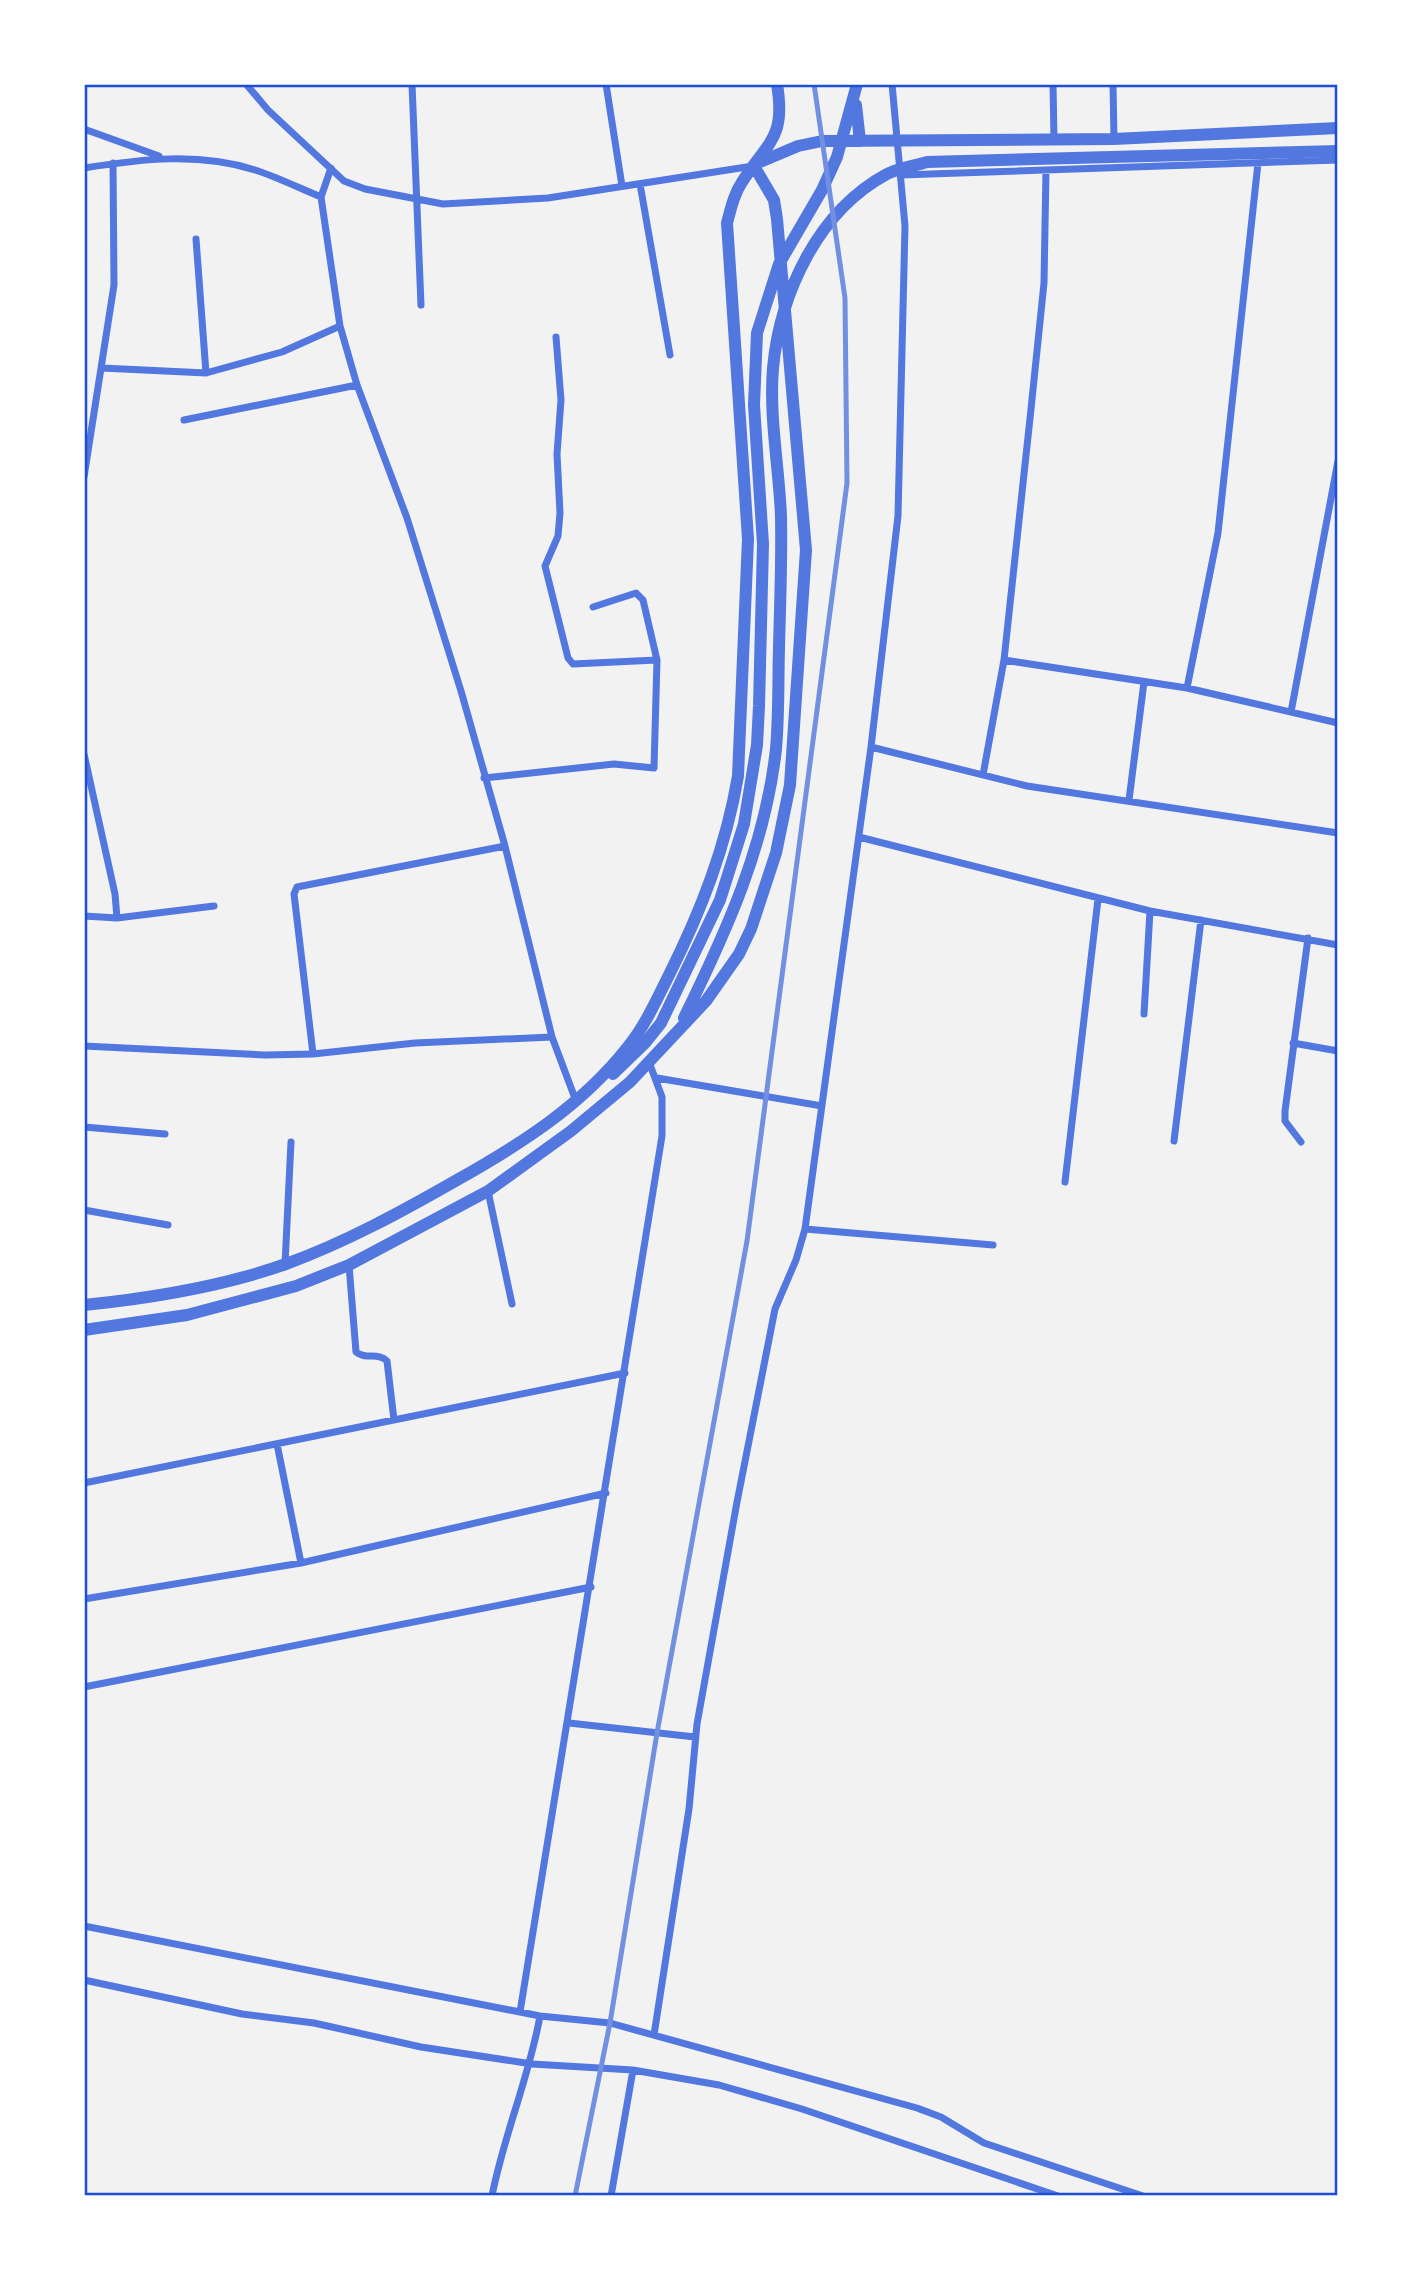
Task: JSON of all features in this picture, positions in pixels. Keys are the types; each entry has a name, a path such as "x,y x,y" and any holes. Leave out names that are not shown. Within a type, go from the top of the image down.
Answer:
{"street":[{"path":"246,84 268,110 344,181 443,204 501,202 622,187 754,166 798,146 822,141 1114,139 1338,128"},
{"path":"412,84 421,305"},
{"path":"606,84 622,187"},
{"path":"577,1101 608,1071 647,1020 692,929 732,814 742,738 748,539 727,223 741,183 776,134 780,115 777,84"},
{"path":"855,84 860,141"},
{"path":"84,1305 170,1294 228,1282 285,1264 340,1242 507,1152 627,1063 662,1023 704,936 737,850 752,785 757,746 763,544 754,405 757,333 779,264 822,190 837,157 855,84"},
{"path":"654,2035 690,1809 695,1737 771,1327 805,1229 871,747 901,474 905,226 892,84"},
{"path":"1053,84 1054,139"},
{"path":"1113,84 1114,139"},
{"path":"84,129 163,158"},
{"path":"678,1031 737,906 759,841 776,746 781,543 773,369 778,331 790,293 806,258 828,225 855,195 889,173 927,162 1338,150"},
{"path":"84,168 163,158 209,160 254,170 321,197"},
{"path":"901,175 1338,160"},
{"path":"84,477 114,285 113,163"},
{"path":"1188,688 1218,533 1258,163"},
{"path":"84,1330 176,1317 242,1303 349,1265 488,1191 571,1131 649,1062 723,979 751,929 776,853 794,750 806,550 777,219 774,200 754,166"},
{"path":"331,168 321,197 340,326 358,385 407,519 461,691 505,846 552,1037 577,1101"},
{"path":"983,775 1004,660 1044,283 1046,170"},
{"path":"640,184 670,355"},
{"path":"196,239 206,373"},
{"path":"102,368 206,373 282,352 340,326"},
{"path":"556,337 561,400 557,454 560,513 558,536 545,566 568,658 573,664 580,665 657,660"},
{"path":"184,420 358,385"},
{"path":"1291,712 1338,461"},
{"path":"484,778 614,764 654,768 657,660 643,600 636,593 593,607"},
{"path":"1004,660 1188,688 1338,723"},
{"path":"1129,800 1144,682"},
{"path":"871,747 1027,786 1338,833"},
{"path":"84,754 112,881 117,918"},
{"path":"859,837 1150,911 1338,945"},
{"path":"313,1054 294,894 297,887 505,846"},
{"path":"1065,1182 1098,899"},
{"path":"84,916 117,918 214,906"},
{"path":"1144,1014 1150,911"},
{"path":"1174,1141 1201,920"},
{"path":"1301,1142 1285,1121 1308,938"},
{"path":"84,1046 265,1055 313,1054 415,1043 552,1037"},
{"path":"1293,1043 1338,1051"},
{"path":"520,2012 569,1723 662,1136 662,1097 649,1062"},
{"path":"657,1078 822,1106"},
{"path":"84,1127 165,1135"},
{"path":"285,1264 291,1142"},
{"path":"488,1191 512,1304"},
{"path":"84,1210 168,1225"},
{"path":"805,1229 993,1245"},
{"path":"349,1265 356,1352 361,1356 382,1356 387,1361 394,1420"},
{"path":"84,1483 625,1373"},
{"path":"277,1444 301,1563"},
{"path":"84,1599 301,1563 606,1493"},
{"path":"84,1687 591,1587"},
{"path":"569,1723 695,1737"},
{"path":"84,1926 540,2016 610,2023 930,2111 984,2143 1143,2196"},
{"path":"84,1980 242,2014 314,2023 409,2045 532,2064 633,2070 687,2079 761,2096 1041,2193 1058,2196"},
{"path":"492,2196 508,2126 532,2064 540,2016"},
{"path":"611,2196 633,2070"}],"railway":[{"path":"575,2196 610,2023 657,1733 747,1241 847,483 845,298 814,84"}]}
